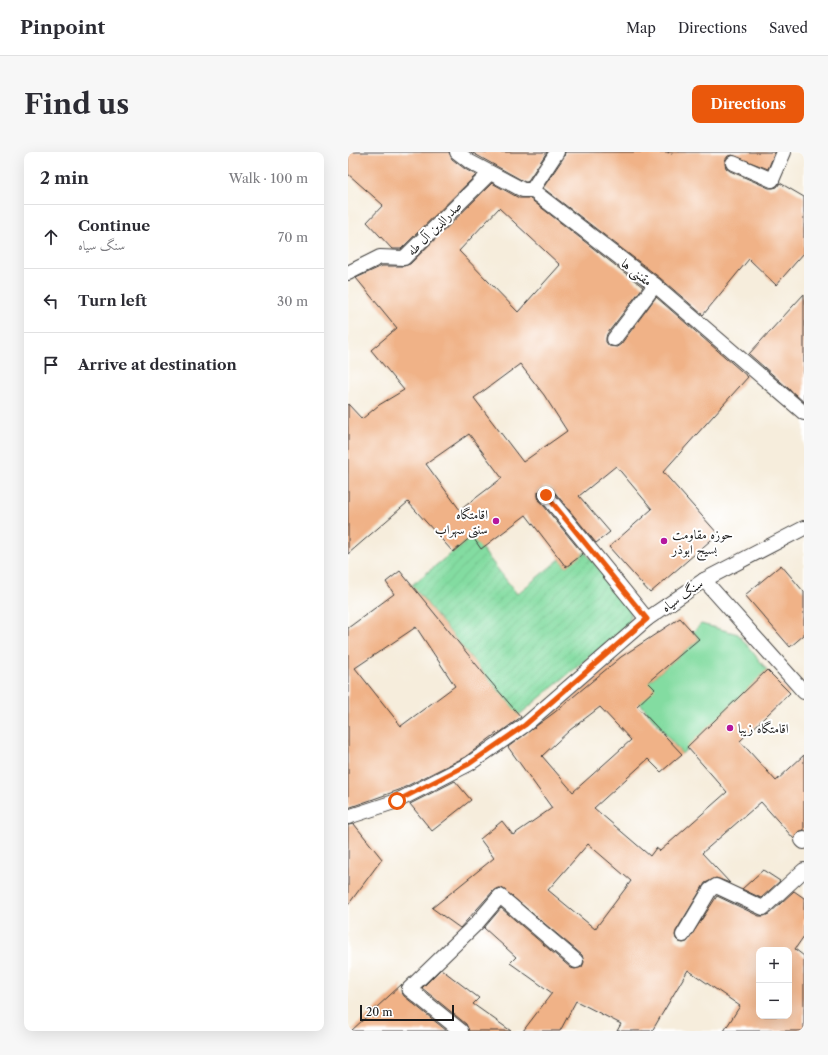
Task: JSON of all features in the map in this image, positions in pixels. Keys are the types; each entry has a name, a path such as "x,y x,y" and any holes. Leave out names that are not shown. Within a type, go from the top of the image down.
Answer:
{"lane":[{"name":"مقننی ها","path":"457,152 470,162 522,190 532,190 655,285 804,413"},
{"path":"532,190 557,152"},
{"path":"733,163 772,180 784,152"},
{"name":"صدرالدین آل طه","path":"348,273 380,257 404,258 490,173"},
{"path":"614,339 655,285"},
{"path":"546,495 647,619"},
{"name":"سنگ سیاه","path":"348,817 397,801 469,764 525,725 647,619 704,580 804,528"},
{"path":"704,580 804,692"},
{"path":"804,838 802,840 804,842"},
{"path":"683,935 710,890 716,886 763,908 801,878"},
{"path":"461,1031 409,989 477,923 500,896 576,961"}],"path":[{"path":"668,152 672,154"}],"green space":[{"path":"472,536 517,594 560,559 566,567 585,552 631,609 629,624 519,715 412,585"},
{"path":"701,624 738,634 767,670 682,754 640,703 648,682 699,639 693,632"}],"building":[{"path":"348,152 449,152 452,159 476,175 401,249 392,249 367,222 383,205 348,174"},
{"path":"471,152 547,152 527,182 525,182"},
{"path":"565,152 775,152 768,169 732,155 728,156 725,160 726,168 769,188 777,187 780,183 804,197 804,253 776,285 749,259 703,315 660,278 543,188 564,157"},
{"path":"492,183 519,198 529,198 643,287 607,334 606,342 609,346 617,347 621,344 656,297 748,377 663,472 718,534 650,593 609,547 652,509 616,466 579,496 610,532 596,543 552,489 549,487 544,487 538,492 539,500 583,554 566,567 526,515 481,549 472,536 453,552 408,502 348,554 348,404 362,419 379,405 404,390 371,350 397,328 356,278 382,266 404,266 410,264","holes":["499,208 560,265 518,312 459,251","520,364 544,395 567,431 523,462 474,398","469,434 502,478 460,510 426,464"]},
{"path":"804,294 804,402 749,354"},
{"path":"781,565 804,592 804,635 790,647 745,595"},
{"path":"400,571 521,717 465,757 399,790 348,808 348,628 394,594 386,582","holes":["416,627 455,686 401,726 355,668"]},
{"path":"680,618 699,639 648,682 655,689 637,706 682,754 661,772 648,759 594,808 650,856 656,848 660,851 727,792 687,747 767,670 790,693 740,741 776,781 804,755 804,830 798,832 794,839 761,802 702,853 730,883 716,878 705,883 675,935 679,942 687,942 717,896 759,916 769,914 794,891 804,898 804,936 795,949 804,956 804,1031 724,1031 740,1006 688,970 652,1031 617,1031 621,1024 576,1001 560,1031 523,1031 552,993 510,963 516,957 484,928 501,908 571,968 575,969 582,967 584,962 582,955 502,888 494,890 460,928 432,908 494,858 480,839 502,821 513,835 552,808 508,747 555,712 621,657","holes":["600,707 631,740 573,792 542,756 570,730","588,844 631,881 595,929 548,890"]},
{"path":"455,781 471,800 432,831 410,804"},
{"path":"354,824 382,859 348,905 348,825"},
{"path":"763,870 780,881 761,898 742,889"},
{"path":"441,969 479,998 473,1004 511,1031 469,1031 466,1024 422,988"},
{"path":"402,984 401,991 404,996 447,1031 351,1031"}],"place":[{"name":"اقامتگاه سنتی سهراب","path":"496,521"},
{"name":"حوزه مقاومت بسیج ابوذر","path":"664,541"},
{"name":"اقامتگاه زیبا","path":"730,728"}],"route":[{"path":"397,801 469,764 525,725 647,619 546,495"}]}
